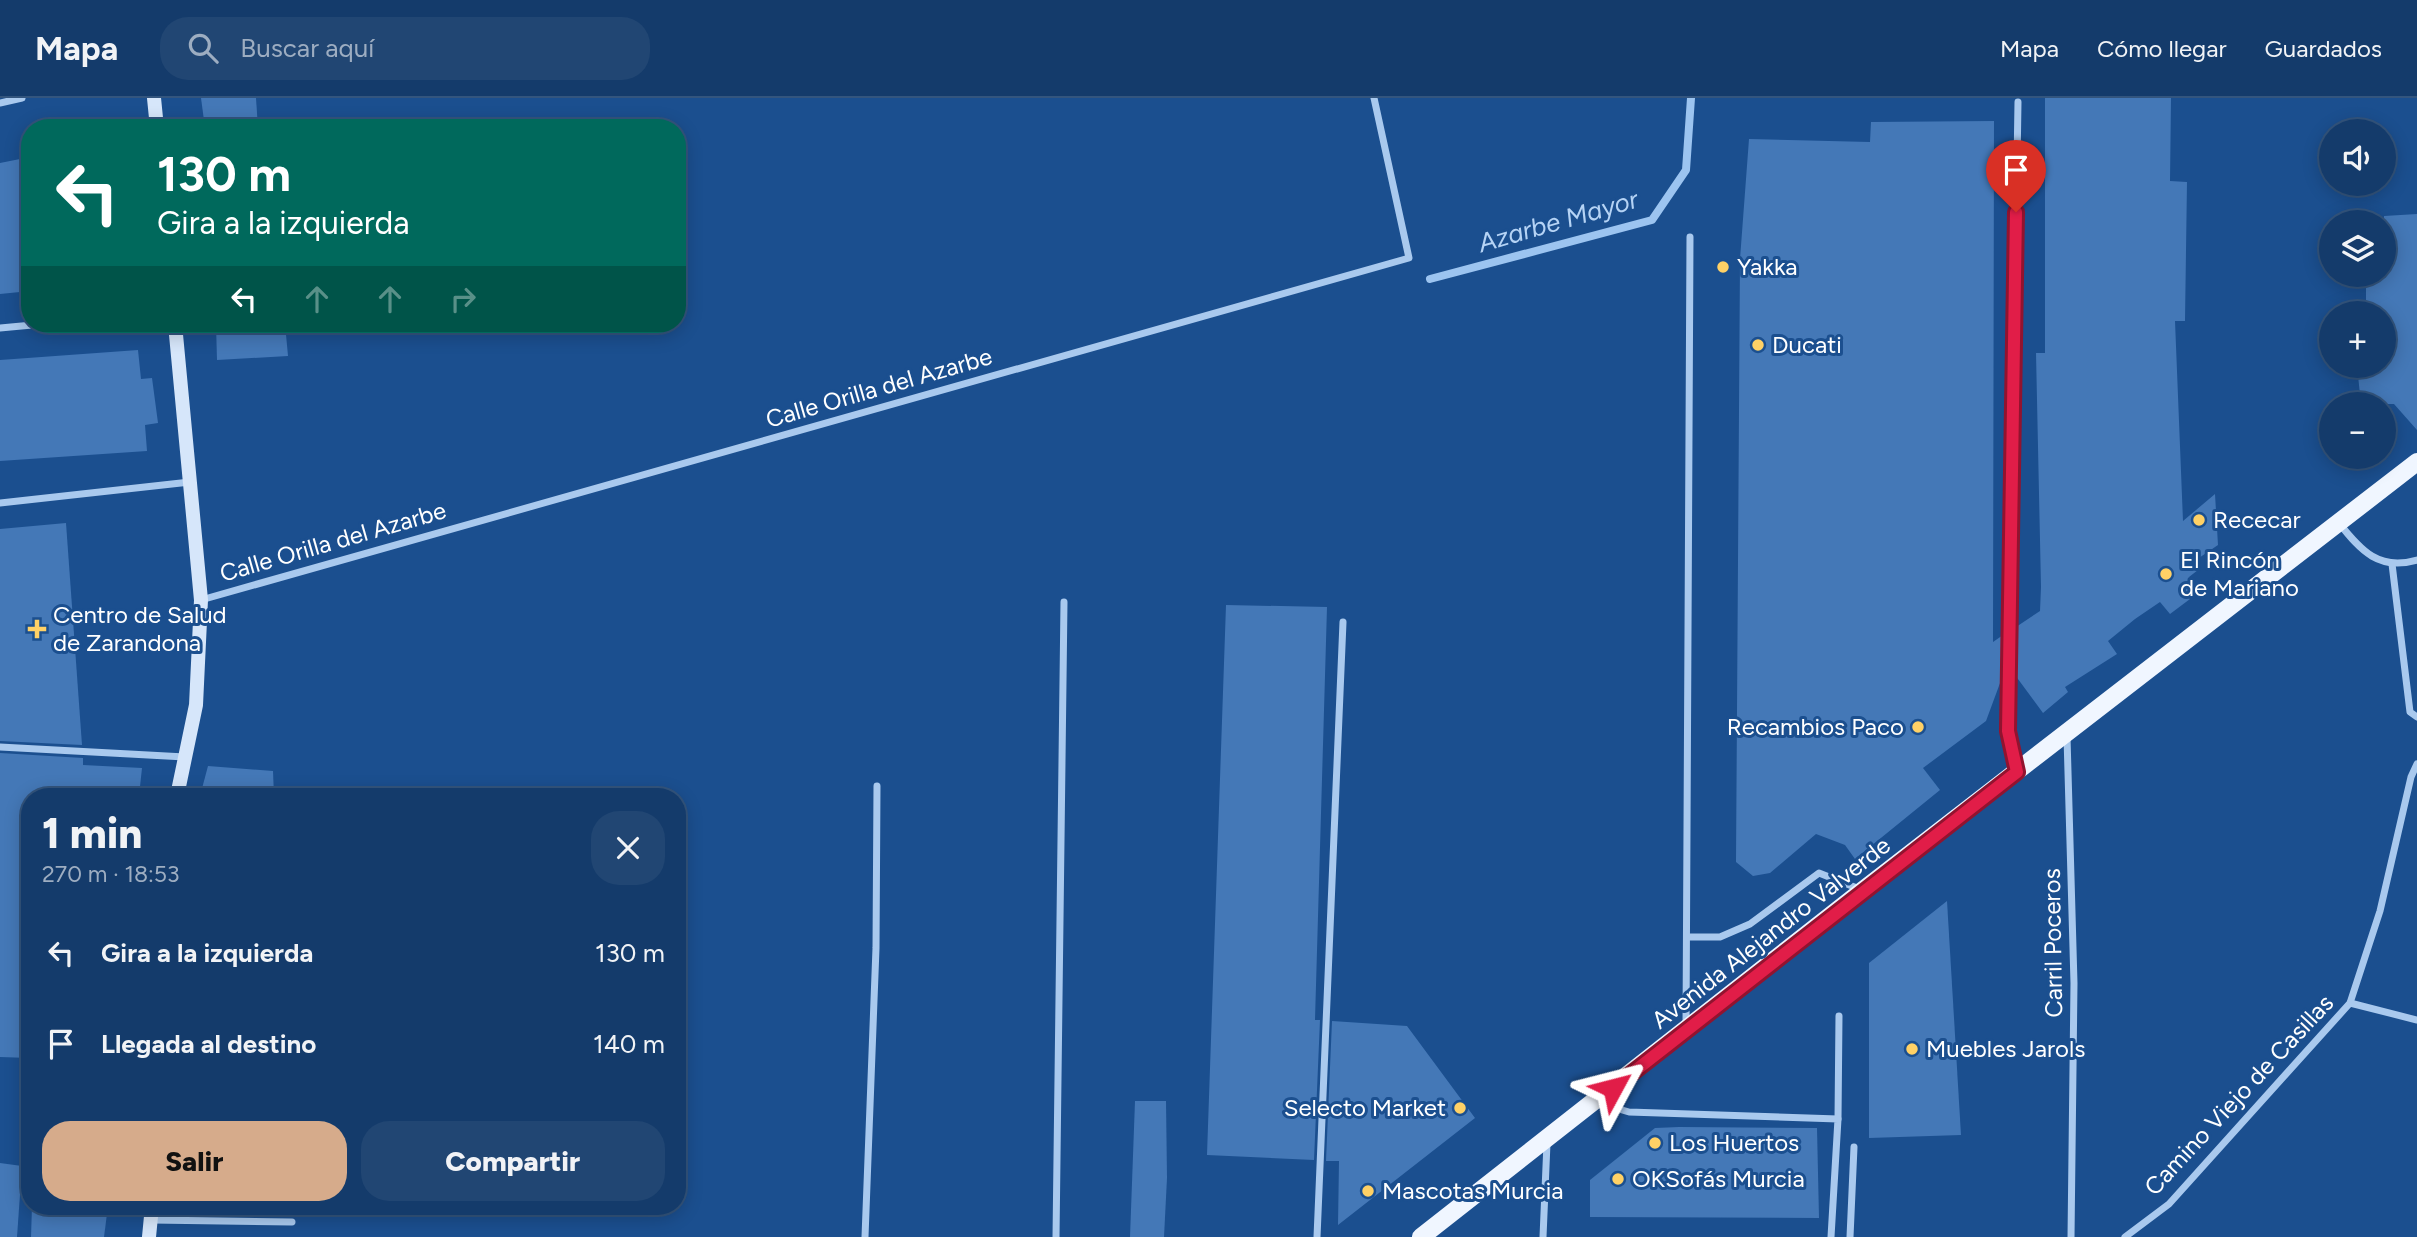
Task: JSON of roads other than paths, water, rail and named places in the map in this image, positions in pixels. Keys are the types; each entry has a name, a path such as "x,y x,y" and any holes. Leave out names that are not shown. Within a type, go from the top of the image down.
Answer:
{"main road":[{"name":"Avenida Alejandro Valverde","path":"1421,1237 1863,890 2417,462"}],"street":[{"path":"0,103 22,98"},
{"path":"154,98 156,119"},
{"name":"Calle Orilla del Azarbe","path":"201,600 1409,258 1374,98"},
{"path":"2017,772 2008,731 2018,102"},
{"path":"1686,1031 1689,237"},
{"path":"0,328 21,326"},
{"path":"176,333 201,600 196,705 179,788"},
{"path":"0,503 190,482"},
{"path":"2339,523 2358,548 2376,559 2392,564 2417,560"},
{"path":"2392,564 2410,712 2417,717"},
{"path":"1056,1237 1064,602"},
{"path":"1317,1237 1343,622"},
{"name":"Carril Poceros","path":"2067,732 2074,983 2071,1237"},
{"path":"0,747 185,757"},
{"name":"Camino Viejo de Casillas","path":"2125,1237 2169,1204 2350,1003 2380,911 2411,777 2417,764"},
{"path":"865,1237 876,948 877,786"},
{"path":"1687,937 1720,937 1750,924 1819,873 1863,890"},
{"path":"2350,1003 2417,1020"},
{"path":"1831,1237 1838,1119 1839,1016"},
{"path":"1595,1102 1629,1112 1838,1119"},
{"path":"1543,1237 1547,1139"},
{"path":"1850,1237 1854,1146"},
{"path":"149,1237 152,1215"},
{"path":"183,1215 292,1222"}],"waterway":[{"name":"Azarbe Mayor","path":"1430,279 1652,220 1686,170 1691,98"}],"place":[{"name":"Yakka","path":"1723,267"},
{"name":"Ducati","path":"1758,345"},
{"name":"Rececar","path":"2199,520"},
{"name":"El Rincón de Mariano","path":"2166,574"},
{"name":"Centro de Salud de Zarandona","path":"37,629"},
{"name":"Recambios Paco","path":"1918,727"},
{"name":"Muebles Jarols","path":"1912,1049"},
{"name":"Selecto Market","path":"1460,1108"},
{"name":"Los Huertos","path":"1655,1143"},
{"name":"OKSofás Murcia","path":"1618,1179"},
{"name":"Mascotas Murcia","path":"1368,1191"}]}
